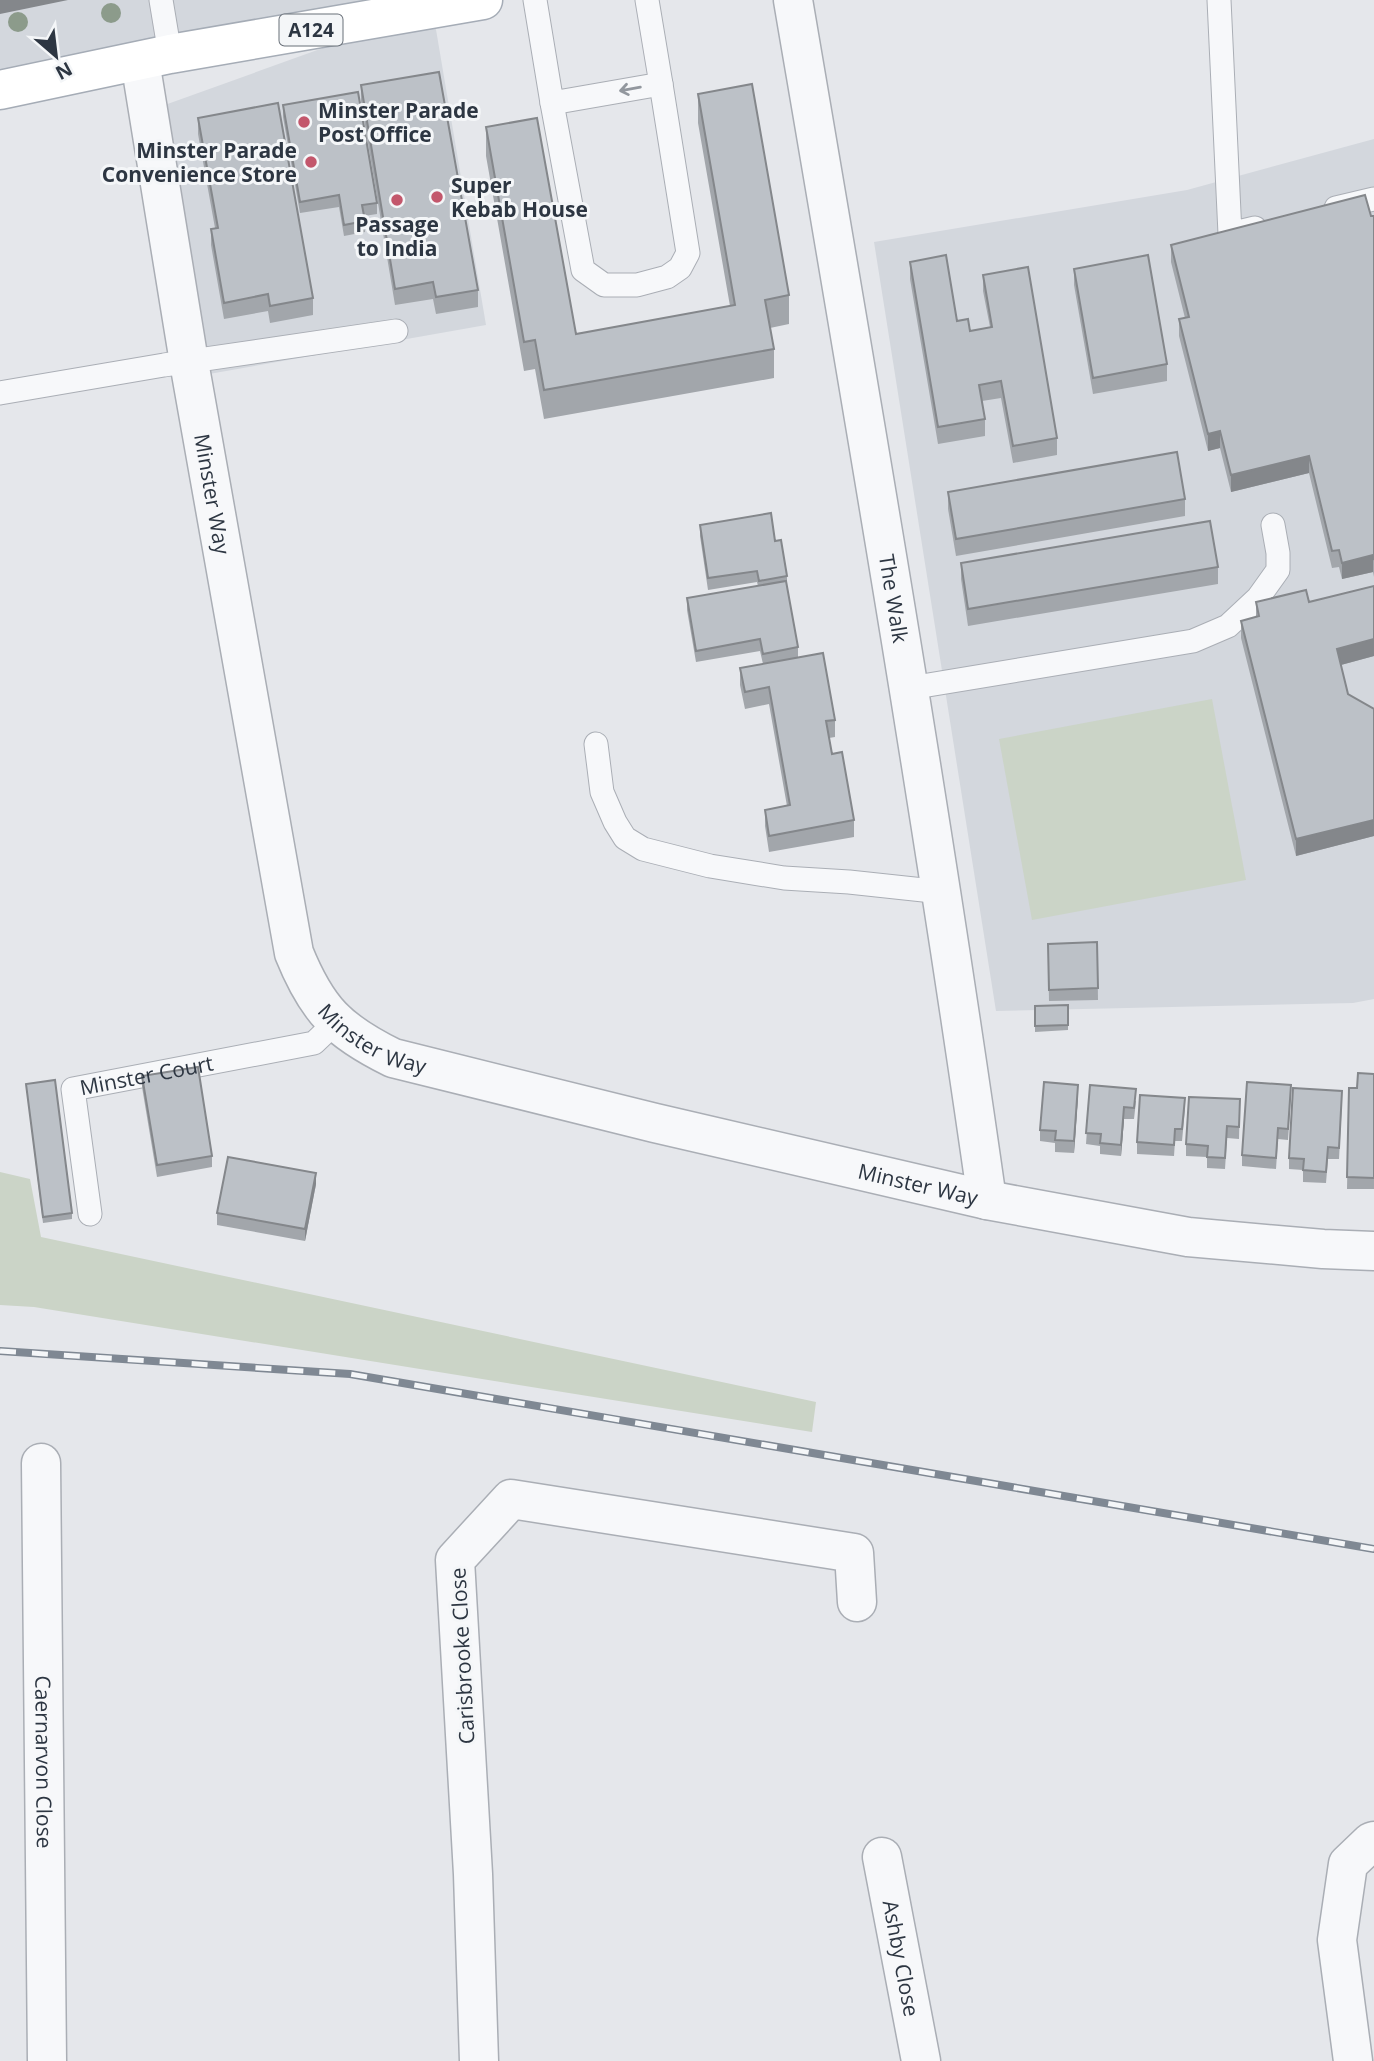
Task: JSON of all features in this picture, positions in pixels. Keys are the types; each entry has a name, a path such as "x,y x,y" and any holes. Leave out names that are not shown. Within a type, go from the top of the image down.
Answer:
{"main road":[{"name":"A124","path":"0,90 155,57 463,2"}],"street":[{"name":"The Walk","path":"793,0 910,688 987,1200"},
{"name":"Minster Way","path":"155,57 189,362 294,953 318,1001 336,1022 360,1042 393,1058 655,1123 987,1200 1188,1237 1374,1251"},
{"name":"Caernarvon Close","path":"41,1463 47,2061"},
{"name":"Carisbrooke Close","path":"479,2061 473,1874 455,1560 511,1499 854,1553 857,1602"},
{"path":"1353,2061 1337,1940 1348,1864 1374,1841"},
{"name":"Ashby Close","path":"882,1857 921,2061"}],"lane":[{"path":"155,57 161,0"},
{"path":"535,0 583,270 604,285 637,285 667,277 680,268 688,253 647,0"},
{"path":"1219,0 1230,234 1282,221"},
{"path":"552,103 662,84"},
{"path":"1322,212 1374,199"},
{"path":"0,393 396,331"},
{"path":"910,688 1193,640 1228,626 1258,598 1278,570 1273,525"},
{"path":"596,744 602,792 615,822 625,838 643,849 710,866 784,878 849,881 942,892"},
{"name":"Minster Court","path":"90,1213 73,1089 314,1043 336,1022"}],"shaded area":[{"path":"0,0 431,0 486,325 192,377 148,111 426,11 0,91"},
{"path":"1374,139 1374,999 1353,1003 996,1011 874,242 1187,190"},
{"path":"1212,699 1246,880 1032,920 999,739"},
{"path":"0,1172 30,1179 41,1237 816,1402 812,1432 34,1307 0,1305"}],"building":[{"path":"439,72 478,290 436,297 433,282 395,289 361,85"},
{"path":"752,84 789,295 765,300 774,349 544,390 535,340 524,342 486,127 537,118 576,334 735,305 698,94"},
{"path":"358,92 377,203 362,205 365,221 344,225 339,195 300,202 283,105"},
{"path":"278,103 313,298 270,306 268,294 224,303 211,229 218,228 198,118"},
{"path":"1365,195 1371,216 1374,216 1374,560 1373,555 1342,563 1339,550 1332,551 1309,456 1231,475 1220,431 1208,434 1179,319 1189,317 1171,245"},
{"path":"946,255 957,321 968,319 970,331 992,327 983,275 1028,267 1057,438 1013,446 1001,381 979,385 985,419 938,427 910,262"},
{"path":"1148,255 1167,364 1093,378 1074,269"},
{"path":"1177,452 1185,499 956,539 948,492"},
{"path":"771,513 775,541 781,540 787,576 759,581 757,571 708,578 700,525"},
{"path":"1210,521 1218,567 968,609 961,563"},
{"path":"786,581 798,647 763,654 760,639 696,651 687,598"},
{"path":"1374,586 1374,639 1337,649 1348,694 1374,709 1374,820 1296,839 1241,621 1259,616 1256,602 1306,590 1309,602"},
{"path":"823,653 835,720 826,721 832,754 842,752 854,820 769,836 765,810 790,805 769,687 745,692 740,668"},
{"path":"1097,942 1098,988 1049,990 1048,944"},
{"path":"1068,1005 1068,1025 1035,1026 1035,1006"},
{"path":"198,1067 212,1156 157,1165 142,1076"},
{"path":"1358,1073 1374,1074 1374,1178 1347,1177 1349,1088 1357,1088"},
{"path":"55,1080 72,1213 43,1217 26,1084"},
{"path":"1044,1082 1078,1085 1074,1141 1055,1140 1056,1131 1040,1130"},
{"path":"1247,1082 1291,1085 1288,1129 1278,1128 1276,1158 1242,1155"},
{"path":"1090,1085 1136,1089 1134,1108 1124,1107 1121,1145 1100,1143 1101,1134 1086,1133"},
{"path":"1293,1088 1342,1091 1339,1148 1328,1147 1326,1172 1303,1170 1304,1159 1289,1158"},
{"path":"1140,1095 1185,1098 1182,1129 1175,1129 1174,1145 1137,1142"},
{"path":"1189,1097 1240,1099 1239,1127 1227,1126 1225,1158 1207,1157 1208,1146 1186,1144"},
{"path":"228,1157 316,1173 305,1229 217,1213"}],"railway":[{"path":"0,1351 350,1374 1374,1549"}],"place":[{"name":"Minster Parade Post Office","path":"304,122"},
{"name":"Minster Parade Convenience Store","path":"311,162"},
{"name":"Super Kebab House","path":"437,197"},
{"name":"Passage to India","path":"397,200"}]}
